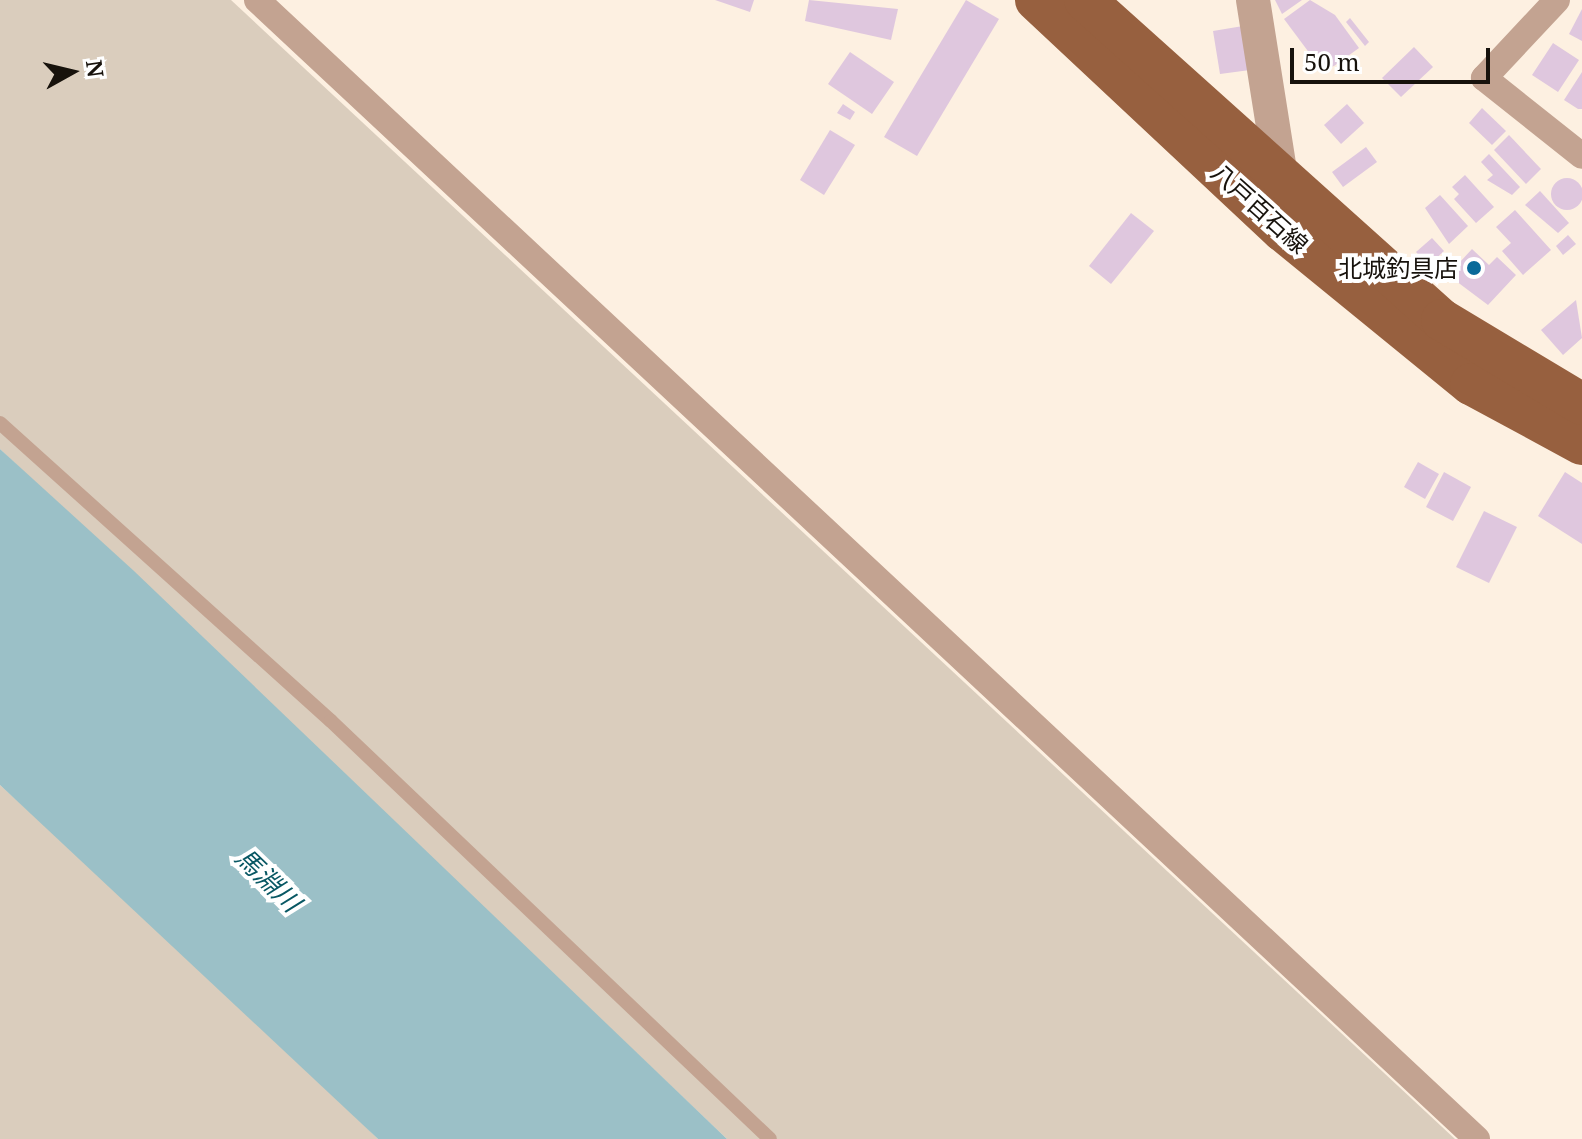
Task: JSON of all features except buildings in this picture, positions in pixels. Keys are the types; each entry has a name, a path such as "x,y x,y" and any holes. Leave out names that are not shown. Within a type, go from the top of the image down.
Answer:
{"main road":[{"name":"八戸百石線","path":"1036,0 1282,230 1471,384 1582,444"},
{"name":"八戸百石線","path":"1085,0 1283,183 1442,320 1582,404"}],"street":[{"path":"257,0 1477,1139"},
{"path":"1253,0 1283,183 1282,230"},
{"path":"1557,0 1484,78 1582,156"}],"lane":[{"path":"0,423 331,721 770,1139"}],"shaded area":[{"path":"0,0 231,0 1455,1139 727,1139 0,449"},
{"path":"0,785 229,993 378,1139 0,1139"}],"water":[{"name":"馬淵川","path":"0,449 134,571 727,1139 378,1139 0,785"}],"place":[{"name":"北城釣具店","path":"1474,268"}]}
